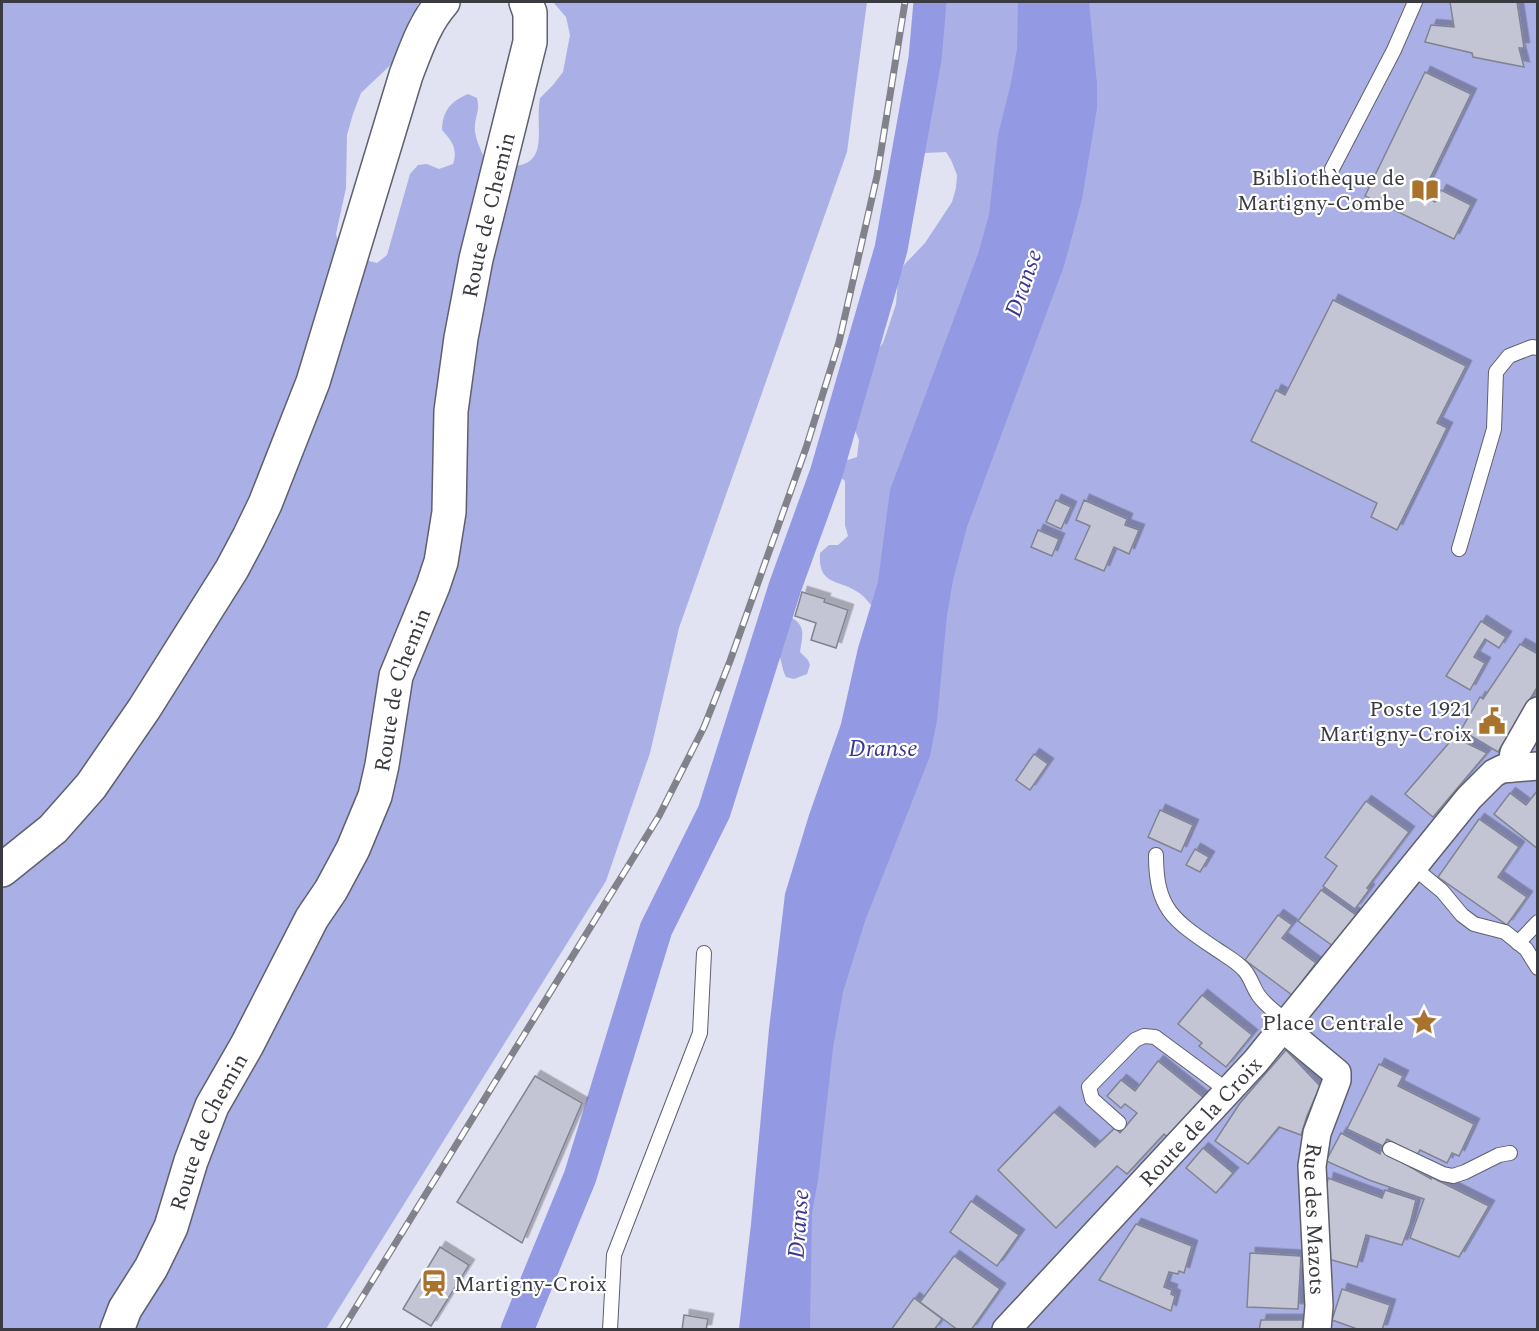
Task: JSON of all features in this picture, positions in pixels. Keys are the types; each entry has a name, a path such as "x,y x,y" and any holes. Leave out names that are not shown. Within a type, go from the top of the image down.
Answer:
{"street":[{"path":"2,870 53,829 91,786 144,709 232,569 249,537 283,461 313,382 406,75 425,28 433,13 443,2"},
{"name":"Route de Chemin","path":"117,1329 125,1309 151,1268 171,1227 191,1161 212,1106 247,1045 312,918 331,890 353,849 375,796 396,676 441,561 449,512 451,411 461,338 476,259 530,42 530,14 526,2"},
{"path":"1538,711 1514,753 1510,768 1538,766"},
{"name":"Route de la Croix","path":"1006,1329 1228,1092 1286,1026 1469,798 1494,773 1510,768"},
{"name":"Rue des Mazots","path":"1286,1026 1336,1073 1337,1080 1317,1133 1312,1166 1319,1306 1317,1329"}],"lane":[{"path":"1332,169 1394,50 1415,2"},
{"path":"1460,549 1494,429 1496,372 1509,356 1532,347 1538,348"},
{"path":"1156,855 1156,878 1161,897 1170,913 1245,971 1257,994 1286,1026"},
{"path":"1413,867 1442,891 1462,915 1474,924 1505,932 1532,956 1538,968"},
{"path":"1518,943 1538,922"},
{"path":"610,1329 614,1255 700,1033 704,952"},
{"path":"1119,1123 1092,1099 1089,1087 1135,1040 1144,1036 1155,1037 1228,1092"},
{"path":"1390,1149 1443,1174 1453,1176 1499,1155 1510,1153"}],"shaded area":[{"path":"2,2 419,2 398,58 361,93 347,135 346,188 336,234 345,255 377,263 387,255 410,174 418,165 427,164 439,169 453,164 455,154 453,145 442,130 446,112 456,100 468,94 477,98 475,134 486,159 504,166 519,165 529,161 535,154 539,134 540,98 563,72 570,35 566,17 553,2 867,2 847,152 679,628 650,753 606,881 326,1329 2,1330"},
{"path":"945,2 1030,2 1027,135 883,619 860,593 830,580 822,571 820,553 829,545 838,545 848,536 845,525 845,481 838,475 831,479 821,504 817,524 802,547 784,604 787,613 801,627 800,652 810,665 807,674 794,679 786,677 775,647 755,653 753,644 770,613 779,578 796,537 807,500 817,484 819,463 827,455 838,454 848,460 857,457 859,440 853,425 852,401 874,355 883,343 896,304 898,280 904,265 925,243 952,202 956,188 957,175 946,152 925,153 918,167 905,210 898,208 939,74"},
{"path":"1085,2 1537,2 1537,1329 787,1330 811,978"}],"water":[{"name":"Dranse","path":"1018,2 1089,2 1097,84 1097,108 1082,199 1064,266 967,527 953,580 947,615 937,720 930,756 865,921 843,992 833,1048 812,1213 810,1329 739,1329 785,894 809,815 841,724 858,648 878,582 890,490 978,254 989,215 998,135 1017,49"}],"building":[{"path":"1450,2 1517,2 1524,48 1519,48 1524,67 1473,57 1472,53 1425,42 1431,25 1454,27"},
{"path":"1425,72 1471,94 1422,195 1435,202 1441,190 1471,205 1454,239 1365,196"},
{"path":"1333,300 1466,366 1437,423 1447,428 1397,530 1371,517 1377,503 1251,441 1276,390 1285,395"},
{"path":"1056,500 1071,507 1061,529 1046,522"},
{"path":"1084,500 1127,519 1125,525 1139,530 1129,554 1114,547 1104,571 1075,559 1090,526 1076,520"},
{"path":"1038,530 1059,539 1052,556 1031,547"},
{"path":"802,592 825,599 824,602 848,610 836,648 811,640 816,623 795,616"},
{"path":"1481,621 1506,637 1499,648 1485,639 1474,657 1485,663 1470,690 1446,676"},
{"path":"1520,644 1538,654 1538,686 1498,752 1461,730 1480,697 1483,699"},
{"path":"1454,737 1487,753 1433,817 1405,794"},
{"path":"1034,754 1048,764 1030,790 1016,780"},
{"path":"1538,790 1538,849 1494,814 1510,793 1526,805"},
{"path":"1366,801 1409,832 1367,888 1369,890 1355,909 1323,886 1337,866 1325,857"},
{"path":"1160,810 1193,825 1181,852 1148,837"},
{"path":"1479,819 1519,847 1498,877 1527,897 1507,925 1438,877"},
{"path":"1195,849 1209,857 1200,872 1186,865"},
{"path":"1321,890 1356,915 1333,946 1298,921"},
{"path":"1278,915 1292,925 1282,938 1316,963 1292,995 1245,960"},
{"path":"1202,995 1252,1035 1226,1067 1199,1046 1202,1043 1178,1024"},
{"path":"1286,1050 1320,1086 1301,1135 1279,1127 1248,1164 1215,1141 1240,1103"},
{"path":"1158,1061 1209,1102 1173,1142 1164,1134 1127,1174 1117,1166 1056,1228 998,1170 1054,1112 1095,1147 1115,1128 1120,1133 1137,1113 1125,1104 1121,1108 1107,1096 1121,1080 1135,1091"},
{"path":"1379,1064 1403,1076 1398,1086 1474,1124 1459,1156 1452,1153 1447,1163 1420,1150 1417,1155 1387,1139 1383,1146 1347,1129"},
{"path":"535,1076 582,1103 522,1243 457,1202"},
{"path":"1341,1133 1380,1154 1381,1150 1431,1179 1431,1177 1489,1206 1459,1257 1410,1238 1424,1199 1369,1180 1326,1161"},
{"path":"1203,1148 1233,1173 1216,1193 1186,1168"},
{"path":"1328,1178 1382,1198 1385,1190 1416,1200 1402,1245 1366,1235 1357,1267 1321,1257 1323,1211"},
{"path":"971,1201 1019,1235 997,1266 950,1232"},
{"path":"1136,1224 1192,1246 1184,1273 1169,1272 1164,1287 1172,1290 1171,1294 1175,1296 1171,1311 1099,1280"},
{"path":"440,1247 469,1265 431,1326 403,1309"},
{"path":"1250,1253 1301,1256 1298,1309 1247,1307"},
{"path":"954,1256 1000,1289 971,1330 958,1330 920,1302"},
{"path":"1342,1289 1390,1305 1382,1330 1360,1330 1332,1320"},
{"path":"914,1298 942,1319 934,1330 891,1330"},
{"path":"684,1315 708,1319 706,1330 682,1330"},
{"path":"1261,1320 1303,1320 1302,1330 1259,1330"}],"waterway":[{"path":"517,1330 580,1177 656,929 714,812 785,587 826,474 891,249 925,59 930,2"}],"railway":[{"path":"342,1330 659,816 704,727 806,448 839,342 877,176 905,2"}],"place":[{"name":"Bibliothèque de Martigny-Combe","path":"1425,190"},
{"name":"Poste 1921 Martigny-Croix","path":"1492,721"},
{"name":"Place Centrale","path":"1424,1022"},
{"name":"Martigny-Croix","path":"434,1283"}]}
